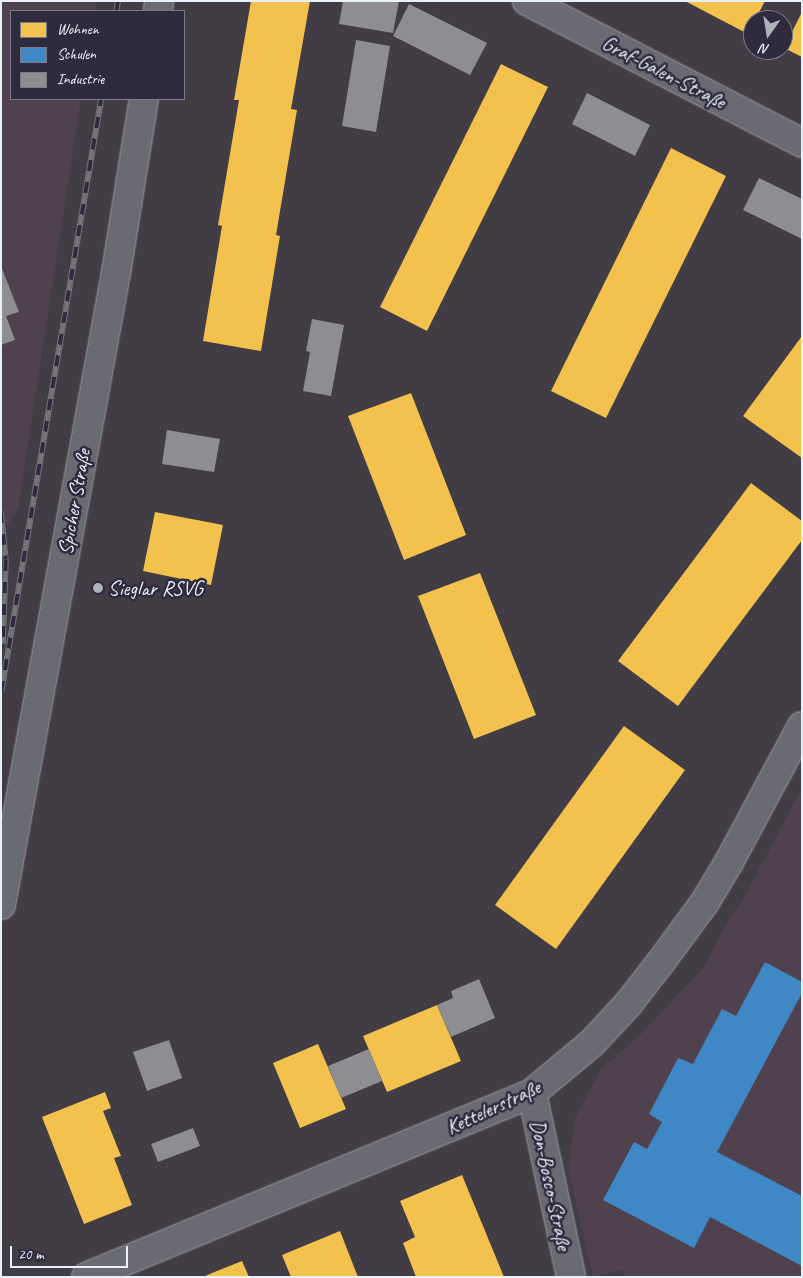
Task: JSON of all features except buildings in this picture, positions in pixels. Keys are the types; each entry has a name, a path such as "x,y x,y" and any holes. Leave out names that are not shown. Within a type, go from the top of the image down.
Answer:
{"street":[{"name":"Graf-Galen-Straße","path":"527,1 802,142"},
{"name":"Spicher Straße","path":"1,905 40,703 116,273 144,100"},
{"name":"Kettelerstraße","path":"86,1277 532,1093 592,1043 630,1003 705,902 729,862 802,726"},
{"name":"Don-Bosco-Straße","path":"532,1093 571,1277"}],"shaded area":[{"path":"1,1 96,1 95,10 10,10 10,100 81,100 18,509 1,534"},
{"path":"802,787 802,1277 624,1277 623,1270 593,1277 568,1169 575,1118 600,1070 640,1035 704,967 729,919 743,900"}],"railway":[{"path":"116,10 118,1"},
{"path":"1,692 101,100"},
{"path":"1,512 6,560 3,644"}],"place":[{"name":"Sieglar RSVG","path":"98,588"}]}
